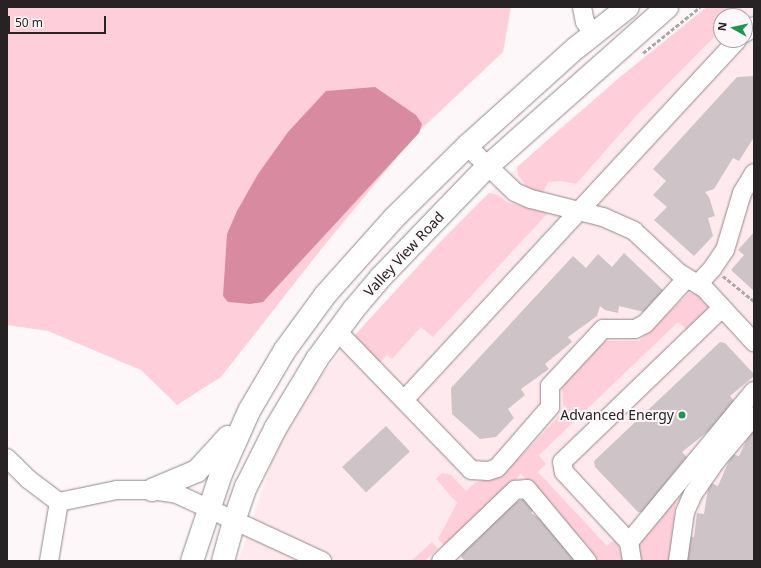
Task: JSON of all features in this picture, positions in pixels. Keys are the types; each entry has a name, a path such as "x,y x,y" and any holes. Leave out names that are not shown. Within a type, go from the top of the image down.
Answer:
{"main road":[{"path":"192,561 208,508 249,411 285,350 326,294 394,218 467,146 594,34 628,7"},
{"name":"Valley View Road","path":"223,561 234,521 246,487 275,429 299,386 336,331 381,277 487,167 667,7"},
{"path":"152,490 201,469 249,411"}],"street":[{"path":"582,7 585,22 594,34"},
{"path":"404,400 730,48"},
{"path":"467,146 487,167 515,192 531,199 603,217 634,231 722,308 754,342"},
{"path":"336,331 471,470 479,472 495,469 550,407 550,386 603,329 635,329 645,324 692,281 712,270 725,250 742,193 754,173"},
{"path":"632,561 629,542 564,472 562,462 722,308"},
{"path":"629,542 754,390"},
{"path":"678,561 685,512 693,494 716,461 754,416"},
{"path":"7,458 28,479 60,502 118,490 152,490 176,494 322,561"},
{"path":"441,561 515,490 527,489 587,561"},
{"path":"49,561 60,502"}],"path":[{"path":"639,57 700,7"},
{"path":"712,270 740,287 754,301"}],"shaded area":[{"path":"7,7 511,7 503,52 416,134 319,252 221,377 177,405 141,370 48,331 7,325"},
{"path":"706,7 754,7 754,561 238,561 284,425 342,349 472,209 559,129"},
{"path":"707,7 743,7 713,8 713,38 637,115 576,184 561,181 548,182 543,193 528,189 518,175 517,167 620,77"},
{"path":"375,87 416,115 422,124 419,133 263,302 250,304 228,302 223,296 227,234 237,211 258,174 288,132 326,91"},
{"path":"489,193 498,195 507,202 548,213 433,337 421,327 392,359 387,355 379,363 354,336 441,241"},
{"path":"689,293 700,294 708,305 707,311 687,330 678,322 539,455 546,464 538,472 607,546 616,538 623,561 595,561 589,547 521,474 446,547 438,539 457,503 436,479 442,473 451,475 466,491 475,483 505,473 560,415 563,409 562,384 605,341 639,341"},
{"path":"676,499 669,561 640,561 638,542"},
{"path":"432,542 438,548 425,561 411,561"}],"building":[{"path":"754,76 754,137 739,161 733,158 714,189 705,192 709,197 715,216 708,218 713,236 694,256 654,220 667,207 653,195 666,181 653,169 737,77"},
{"path":"754,232 754,291 731,270 744,255 738,250"},
{"path":"624,253 664,291 644,312 619,306 618,313 605,310 600,306 597,316 568,337 572,342 545,364 549,369 521,389 525,395 508,409 514,418 496,437 480,439 452,414 451,388 573,256 586,268 598,254 612,267"},
{"name":"Advanced Energy","path":"720,342 725,343 753,373 753,377 730,396 734,401 711,429 682,452 687,457 642,512 638,512 595,467 594,461"},
{"path":"754,424 754,561 687,561 686,536 694,537 697,513 704,514 708,489 711,483 718,486 732,454 739,456"},
{"path":"386,426 410,452 366,493 342,467"},
{"path":"524,499 536,506 531,513 558,530 554,536 574,549 574,559 571,561 465,561 462,558 461,554 515,502"}],"place":[{"name":"Advanced Energy","path":"682,415"}]}
